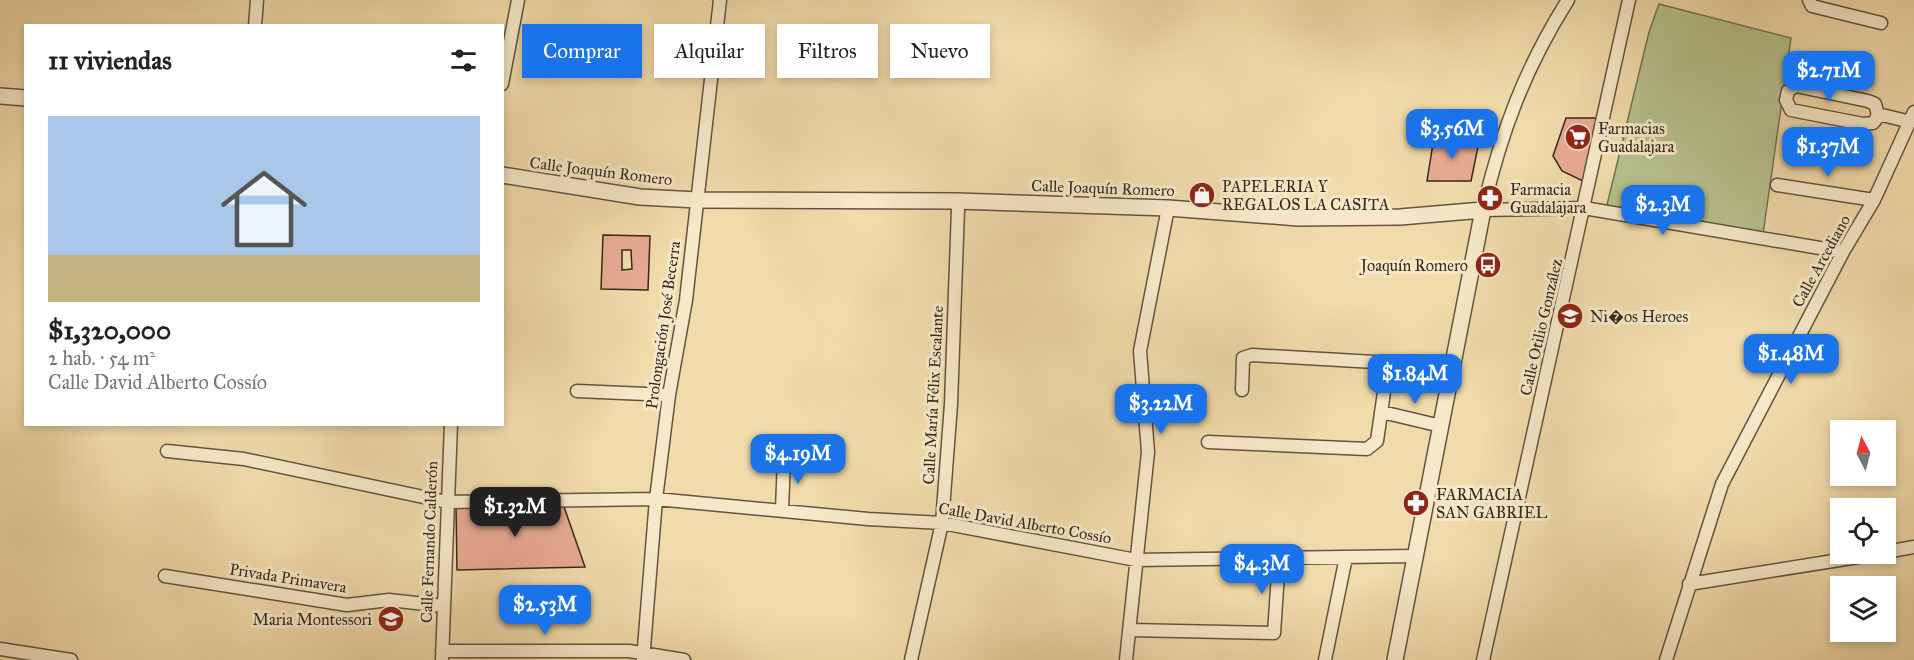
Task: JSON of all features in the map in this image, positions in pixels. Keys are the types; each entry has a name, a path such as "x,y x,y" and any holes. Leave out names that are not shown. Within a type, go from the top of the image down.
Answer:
{"street":[{"path":"255,24 257,0"},
{"path":"504,74 518,0"},
{"name":"Prolongación José Becerra","path":"643,658 656,499 669,395 686,300 720,0"},
{"path":"1395,660 1483,210 1509,117 1530,64 1568,0"},
{"name":"Calle Otilio González","path":"1483,660 1629,0"},
{"path":"1809,0 1812,6 1881,23"},
{"path":"1796,86 1868,101 1875,104 1878,114 1873,123 1863,124 1791,110 1786,100 1788,91 1796,86"},
{"path":"0,96 24,98"},
{"path":"1878,114 1912,117"},
{"name":"Calle Arcediano","path":"1666,660 1722,484 1843,252 1874,200 1912,117"},
{"name":"Calle Joaquín Romero","path":"504,176 640,197 697,200 956,201 1168,208 1298,218 1386,217 1483,210 1584,208 1843,252"},
{"path":"1777,185 1874,200"},
{"name":"Calle María Félix Escalante","path":"911,660 942,523 951,404 958,210 956,201"},
{"path":"1126,660 1148,452 1140,351 1168,208"},
{"path":"1208,442 1367,449 1377,441 1386,378 1383,367 1375,362 1252,355 1243,358 1242,390"},
{"path":"577,391 669,395"},
{"path":"1382,412 1441,426"},
{"name":"Calle Fernando Calderón","path":"442,656 451,426"},
{"name":"Calle David Alberto Cossío","path":"167,451 244,459 447,502 656,499 942,523 1136,560 1279,560 1416,556"},
{"path":"782,511 784,458"},
{"path":"1896,551 1914,548"},
{"path":"1325,660 1346,557"},
{"path":"1129,630 1274,633 1279,560"},
{"path":"1689,584 1830,562"},
{"name":"Privada Primavera","path":"165,576 347,605 389,600 443,606"},
{"path":"0,650 71,660"},
{"path":"442,656 629,651 643,658 684,660"}],"green space":[{"path":"1659,4 1791,38 1763,234 1606,209 1649,32"}],"building":[{"name":"Farmacias Guadalajara","path":"1566,118 1601,118 1587,183 1562,171 1553,156"},
{"path":"1434,137 1479,142 1471,181 1427,181"},
{"path":"603,235 650,236 648,290 601,289","holes":["622,250 631,250 632,269 622,270"]},
{"path":"563,504 585,567 457,570 456,506"}],"place":[{"name":"Farmacias Guadalajara","path":"1578,137"},
{"name":"PAPELERIA Y REGALOS LA CASITA","path":"1202,195"},
{"name":"Farmacia Guadalajara","path":"1490,198"},
{"name":"Joaquín Romero","path":"1488,265"},
{"name":"Ni�os Heroes","path":"1570,316"},
{"name":"FARMACIA SAN GABRIEL","path":"1416,503"},
{"name":"Maria Montessori","path":"391,619"}]}
